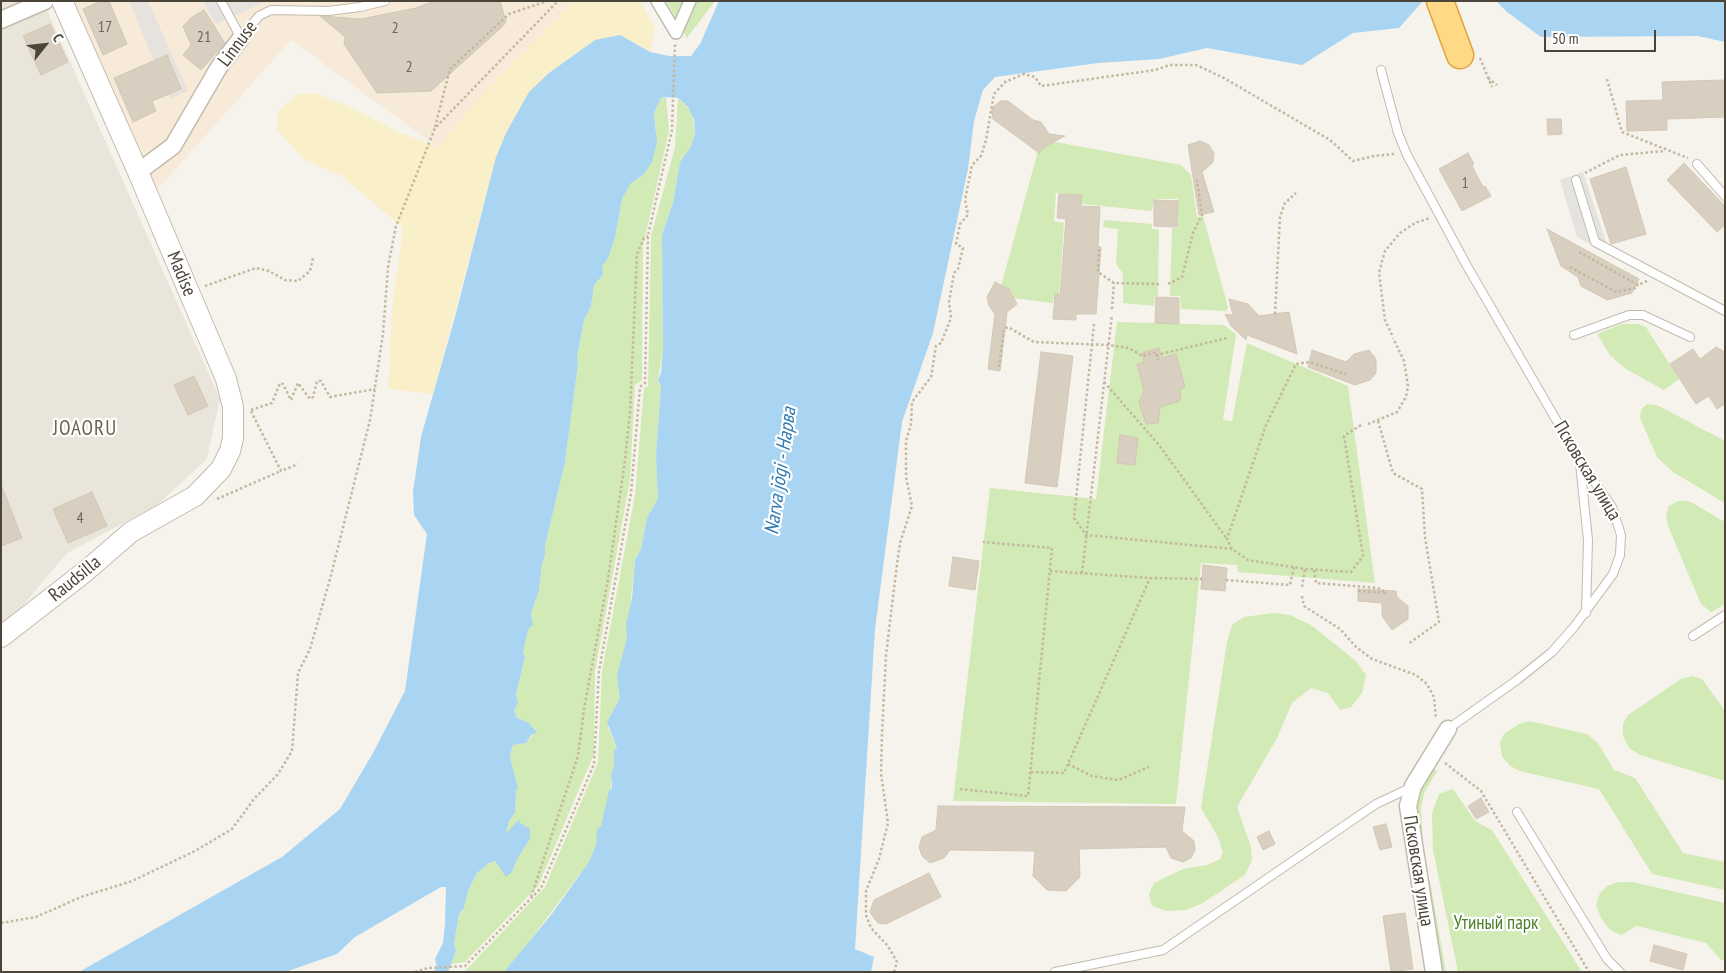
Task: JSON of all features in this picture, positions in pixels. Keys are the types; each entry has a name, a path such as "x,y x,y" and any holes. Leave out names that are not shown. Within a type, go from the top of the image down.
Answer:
{"highway":[{"path":"1440,1 1468,52"}],"street":[{"path":"1,20 44,1"},
{"name":"Madise","path":"62,1 138,172 226,379 234,422 230,452 221,469 209,483 195,496 148,521"},
{"path":"657,1 676,33 690,1"},
{"name":"Linnuse","path":"138,172 173,146 219,67 241,38"},
{"name":"Raudsilla","path":"3,631 131,532 148,521"},
{"name":"Псковская улица","path":"1434,972 1408,806 1413,786 1442,730"}],"lane":[{"path":"222,1 241,38"},
{"name":"Linnuse","path":"241,38 260,16 271,10 328,11 360,8 385,1"},
{"name":"Псковская улица","path":"1381,70 1398,133 1407,155 1439,215 1580,461 1612,507 1621,535 1620,555 1613,574 1586,613 1552,652 1498,695 1442,730"},
{"path":"1697,164 1725,196"},
{"path":"1576,180 1595,242 1725,311"},
{"path":"1574,336 1629,315 1643,315 1690,337"},
{"path":"1580,461 1588,540 1586,613"},
{"path":"1693,636 1725,615"},
{"path":"1055,972 1163,950 1376,804 1413,786"},
{"path":"1517,812 1607,959 1620,972"}],"path":[{"path":"1,923 36,917 81,897 132,881 195,851 232,829 254,799 278,774 292,751 298,673 310,649 330,579 354,486 374,390 384,334 388,267 396,226 435,128 450,69 509,14 547,1"},
{"path":"435,128 558,1"},
{"path":"1468,52 1487,77 1492,87"},
{"path":"415,972 428,968 465,966 541,888 596,758 599,671 632,493 640,388 645,383 648,236 672,130 675,53"},
{"path":"894,972 896,962 888,946 871,928 866,915 866,891 879,859 888,823 880,774 882,724 886,655 897,564 900,543 912,506 906,477 906,441 911,424 910,409 912,402 931,377 936,346 941,343 951,318 949,302 954,273 958,269 963,248 956,244 960,224 968,215 964,200 972,165 981,156 986,140 994,94 1005,82 1024,74 1035,76 1041,86 1155,70 1170,65 1196,65 1224,78 1330,140 1353,161 1387,154 1407,155"},
{"path":"1487,77 1496,85"},
{"path":"1607,79 1622,132 1666,151 1684,155 1697,164"},
{"path":"1576,180 1581,175 1620,155 1666,151"},
{"path":"1168,284 1182,277 1193,233 1202,214 1197,180"},
{"path":"1275,314 1280,217 1285,203 1296,193"},
{"path":"1368,424 1397,412 1406,397 1408,386 1404,361 1385,320 1379,273 1385,250 1408,227 1439,215"},
{"path":"530,899 578,756 584,709 608,579 626,450 630,412 637,254 644,238 648,236"},
{"path":"1099,249 1098,272 1114,283 1160,284"},
{"path":"1570,267 1616,292 1636,288 1640,285 1579,252"},
{"path":"199,288 256,268 269,271 285,280 298,281 310,271 313,258"},
{"path":"1112,309 1114,283"},
{"path":"1082,573 1112,315"},
{"path":"1094,324 1074,518 1086,535 1232,549 1248,560 1305,569 1351,572 1363,556 1344,436 1361,425"},
{"path":"999,367 1004,329 1008,327 1034,342 1108,345 1129,348 1143,359"},
{"path":"1161,354 1227,338"},
{"path":"1138,354 1142,356 1156,352 1158,360"},
{"path":"1228,539 1266,425 1296,364 1309,362 1346,374"},
{"path":"251,410 272,403 280,383 283,384 291,400 294,398 298,383 310,399 313,398 317,381 321,381 330,396 374,390"},
{"path":"1104,382 1159,445 1228,539 1232,549"},
{"path":"248,405 282,471"},
{"path":"1378,421 1393,473 1422,488 1425,537 1439,622 1408,644"},
{"path":"215,500 298,464"},
{"path":"960,789 1028,796 1050,571 1052,548 983,542"},
{"path":"1226,580 1290,585 1294,567"},
{"path":"1302,587 1305,569"},
{"path":"1314,570 1316,583 1378,588 1387,593 1358,591"},
{"path":"1050,571 1150,578 1202,578"},
{"path":"1031,772 1064,773 1150,578"},
{"path":"1302,596 1304,606 1340,629 1364,653 1388,665 1416,674 1427,684 1434,697 1448,749 1439,771"},
{"path":"1444,762 1481,791 1589,972"},
{"path":"1068,764 1092,776 1120,780 1149,767"}],"shaded area":[{"path":"1,1 43,1 220,399 207,459 157,505 67,553 10,621 1,625"},
{"path":"71,1 576,1 438,147 291,40 154,193"},
{"path":"129,1 148,1 188,91 170,99"},
{"path":"203,1 266,1 216,24"},
{"path":"1583,172 1607,245 1601,250 1577,237 1560,180"}],"green space":[{"path":"666,1 715,1 687,38"},
{"path":"666,97 669,131 643,246 642,380 635,385 630,480 595,672 594,754 538,886 465,962 451,964 456,951 454,944 459,914 464,908 468,891 477,873 489,863 495,861 498,866 512,872 517,859 530,839 517,820 515,826 506,835 509,821 515,813 516,791 518,788 510,757 513,745 526,743 536,730 529,723 517,718 514,711 517,705 516,694 525,657 523,653 528,628 533,625 531,613 539,591 545,546 565,462 578,364 577,357 584,320 591,306 594,285 603,275 601,267 608,258 615,238 622,199 630,184 644,174 656,131 654,113 661,98"},
{"path":"678,98 692,112 695,135 690,148 680,162 673,203 662,235 663,349 658,382 661,386 656,457 658,498 647,518 641,549 635,560 627,638 619,674 620,698 609,718 608,727 617,748 614,770 612,770 611,774 611,788 596,846 589,862 513,963 504,972 461,972 465,971 545,887 598,762 602,671 635,495 644,388 648,386 651,236 675,147"},
{"path":"1050,141 1181,165 1191,175 1197,217 1203,216 1228,307 1226,311 1181,309 1180,296 1170,296 1172,228 1178,228 1178,199 1154,199 1152,211 1082,204 1082,195 1056,193 1054,221 1064,223 1059,294 1054,294 1053,303 1014,298 1009,289 1001,286 1038,151"},
{"path":"1104,220 1152,224 1152,229 1159,229 1158,296 1155,296 1154,306 1123,303 1123,274 1116,264 1118,229 1103,227"},
{"path":"1117,322 1224,325 1236,334 1223,420 1232,421 1247,343 1348,386 1375,583 1238,572 1237,565 1201,563 1176,804 953,801 990,488 1096,499"},
{"path":"1622,324 1639,324 1646,327 1679,379 1664,390 1626,369 1610,355 1597,334"},
{"path":"1647,404 1657,405 1725,441 1725,503 1673,472 1657,457 1640,418 1641,410"},
{"path":"1678,501 1689,501 1725,522 1725,604 1711,612 1701,604 1668,526 1666,514 1669,506"},
{"path":"1273,613 1290,615 1311,625 1356,661 1366,675 1362,693 1351,707 1340,710 1328,693 1311,688 1292,703 1277,738 1237,807 1251,847 1252,860 1245,875 1203,903 1186,910 1167,911 1152,906 1149,894 1154,883 1183,869 1207,865 1220,859 1223,852 1218,837 1201,808 1227,642 1232,625 1244,617"},
{"path":"1692,676 1702,679 1725,711 1725,781 1640,755 1629,748 1623,736 1623,724 1628,715 1681,679"},
{"path":"1529,721 1587,734 1598,743 1614,770 1635,778 1683,853 1725,862 1725,890 1652,874 1599,789 1519,771 1509,765 1502,756 1500,743 1504,734 1519,724"},
{"path":"1430,766 1437,771 1425,791 1421,807 1423,844 1428,872 1420,872 1413,806"},
{"name":"Утиный парк","path":"1453,789 1475,821 1492,830 1582,972 1458,972 1433,850 1432,813 1439,794"},
{"path":"1430,881 1446,972 1438,972 1422,882"},
{"path":"1619,882 1632,882 1725,903 1725,960 1721,960 1706,943 1637,926 1621,935 1610,930 1601,918 1596,905 1600,893 1607,886"}],"sand":[{"path":"575,1 640,1 655,27 650,52 638,44 595,40 549,73 518,113 506,133 496,157 433,394 388,389 392,311 403,228 342,176 304,159 277,130 277,113 297,94 313,93 346,105 398,132 438,147 489,87"}],"water":[{"name":"Narva jõgi - Нарва","path":"719,1 1423,1 1399,28 1353,33 1302,65 1207,48 1159,59 1098,63 995,77 983,90 974,121 968,169 933,333 902,422 875,629 855,949 874,957 871,972 504,972 551,915 589,862 596,845 597,830 601,826 609,791 612,788 611,774 612,769 614,770 614,750 617,748 607,722 620,698 617,676 627,638 626,624 632,598 635,560 641,549 647,518 658,498 656,457 661,386 658,380 661,373 663,349 662,235 673,203 680,162 690,148 695,135 694,119 688,107 678,98 664,97 661,98 654,113 657,143 652,162 644,174 630,184 622,199 615,238 608,258 602,267 603,275 594,285 591,306 584,320 577,357 578,364 565,462 545,546 539,591 531,613 533,625 528,629 523,653 525,657 516,694 518,703 514,711 517,718 529,723 537,732 531,735 526,743 513,745 510,757 518,788 516,791 515,813 509,821 506,834 519,819 520,823 530,829 530,839 517,859 512,872 506,877 495,861 489,863 477,873 468,891 464,908 459,914 454,944 456,951 448,972 433,972 437,968 435,959 443,943 445,924 446,887 441,887 355,937 337,954 285,972 79,972 282,857 340,809 373,753 405,691 427,534 414,515 413,492 421,437 455,317 496,157 506,133 529,92 549,73 595,40 620,35 650,52 669,56 691,56 700,44"},
{"path":"1496,1 1725,1 1725,42 1698,36 1541,37 1507,12"}],"building":[{"path":"101,1 109,1 127,44 103,55 83,9"},
{"path":"434,1 500,1 506,22 431,91 377,93 344,44 345,37 320,16 361,19 416,8"},
{"path":"204,10 225,43 201,70 183,55 191,45 183,26 192,17"},
{"path":"50,24 68,62 41,75 23,36"},
{"path":"167,55 181,89 152,101 156,111 133,122 114,78"},
{"path":"1725,80 1725,117 1667,119 1667,130 1627,131 1626,101 1663,100 1662,82"},
{"path":"1000,101 1008,101 1033,120 1041,122 1049,134 1065,136 1044,147 1039,153 993,119 992,108"},
{"path":"1547,119 1561,119 1562,134 1548,135"},
{"path":"1200,141 1209,145 1214,153 1213,162 1202,172 1214,212 1199,215 1188,145"},
{"path":"1468,153 1474,164 1472,166 1483,187 1485,186 1491,196 1462,211 1439,169"},
{"path":"1684,163 1725,206 1725,225 1717,232 1667,180"},
{"path":"1626,167 1646,234 1611,244 1590,179"},
{"path":"1059,194 1082,195 1081,206 1100,207 1098,247 1101,247 1096,314 1076,314 1076,320 1053,319 1055,294 1060,295 1066,219 1057,218"},
{"path":"1154,200 1178,201 1177,227 1154,226"},
{"path":"1547,229 1639,279 1632,293 1607,300 1581,286 1578,277 1561,266"},
{"path":"995,282 1009,289 1017,304 1007,312 1000,371 988,369 995,314 989,306 987,297"},
{"path":"1156,297 1179,298 1179,324 1155,323"},
{"path":"1229,299 1248,304 1259,316 1289,312 1297,354 1247,335 1246,340 1231,326 1225,314 1233,315"},
{"path":"1716,347 1725,352 1725,404 1717,409 1709,396 1696,404 1670,364 1693,349 1700,359"},
{"path":"1159,348 1162,358 1176,354 1185,387 1180,389 1181,398 1178,402 1160,407 1158,423 1146,424 1139,402 1144,390 1137,364 1144,362 1142,353"},
{"path":"1312,350 1346,362 1354,354 1369,350 1376,359 1376,373 1370,380 1355,385 1308,367"},
{"path":"1041,352 1073,356 1057,487 1025,483"},
{"path":"194,376 208,406 188,415 174,385"},
{"path":"1120,435 1138,438 1135,465 1117,463"},
{"path":"1,488 22,538 1,546"},
{"path":"92,492 107,526 68,543 53,509"},
{"path":"953,557 979,561 975,590 949,586"},
{"path":"1203,565 1227,568 1225,591 1201,589"},
{"path":"1358,589 1396,591 1397,597 1408,606 1408,619 1392,630 1382,616 1382,603 1358,601"},
{"path":"1481,798 1489,812 1476,819 1468,806"},
{"path":"938,806 1185,807 1182,831 1194,841 1195,850 1191,858 1183,862 1171,858 1166,847 1079,849 1080,877 1066,891 1047,890 1033,876 1035,851 950,850 944,858 930,863 922,856 919,847 922,837 936,830"},
{"path":"1386,824 1392,847 1380,850 1373,827"},
{"path":"1269,831 1275,844 1263,850 1257,837"},
{"path":"929,873 941,897 886,924 878,923 870,912 874,900"},
{"path":"1405,913 1413,969 1391,972 1383,916"},
{"path":"1654,945 1687,954 1683,970 1650,961"}],"district":[{"name":"JOAORU","path":"85,429"}]}
